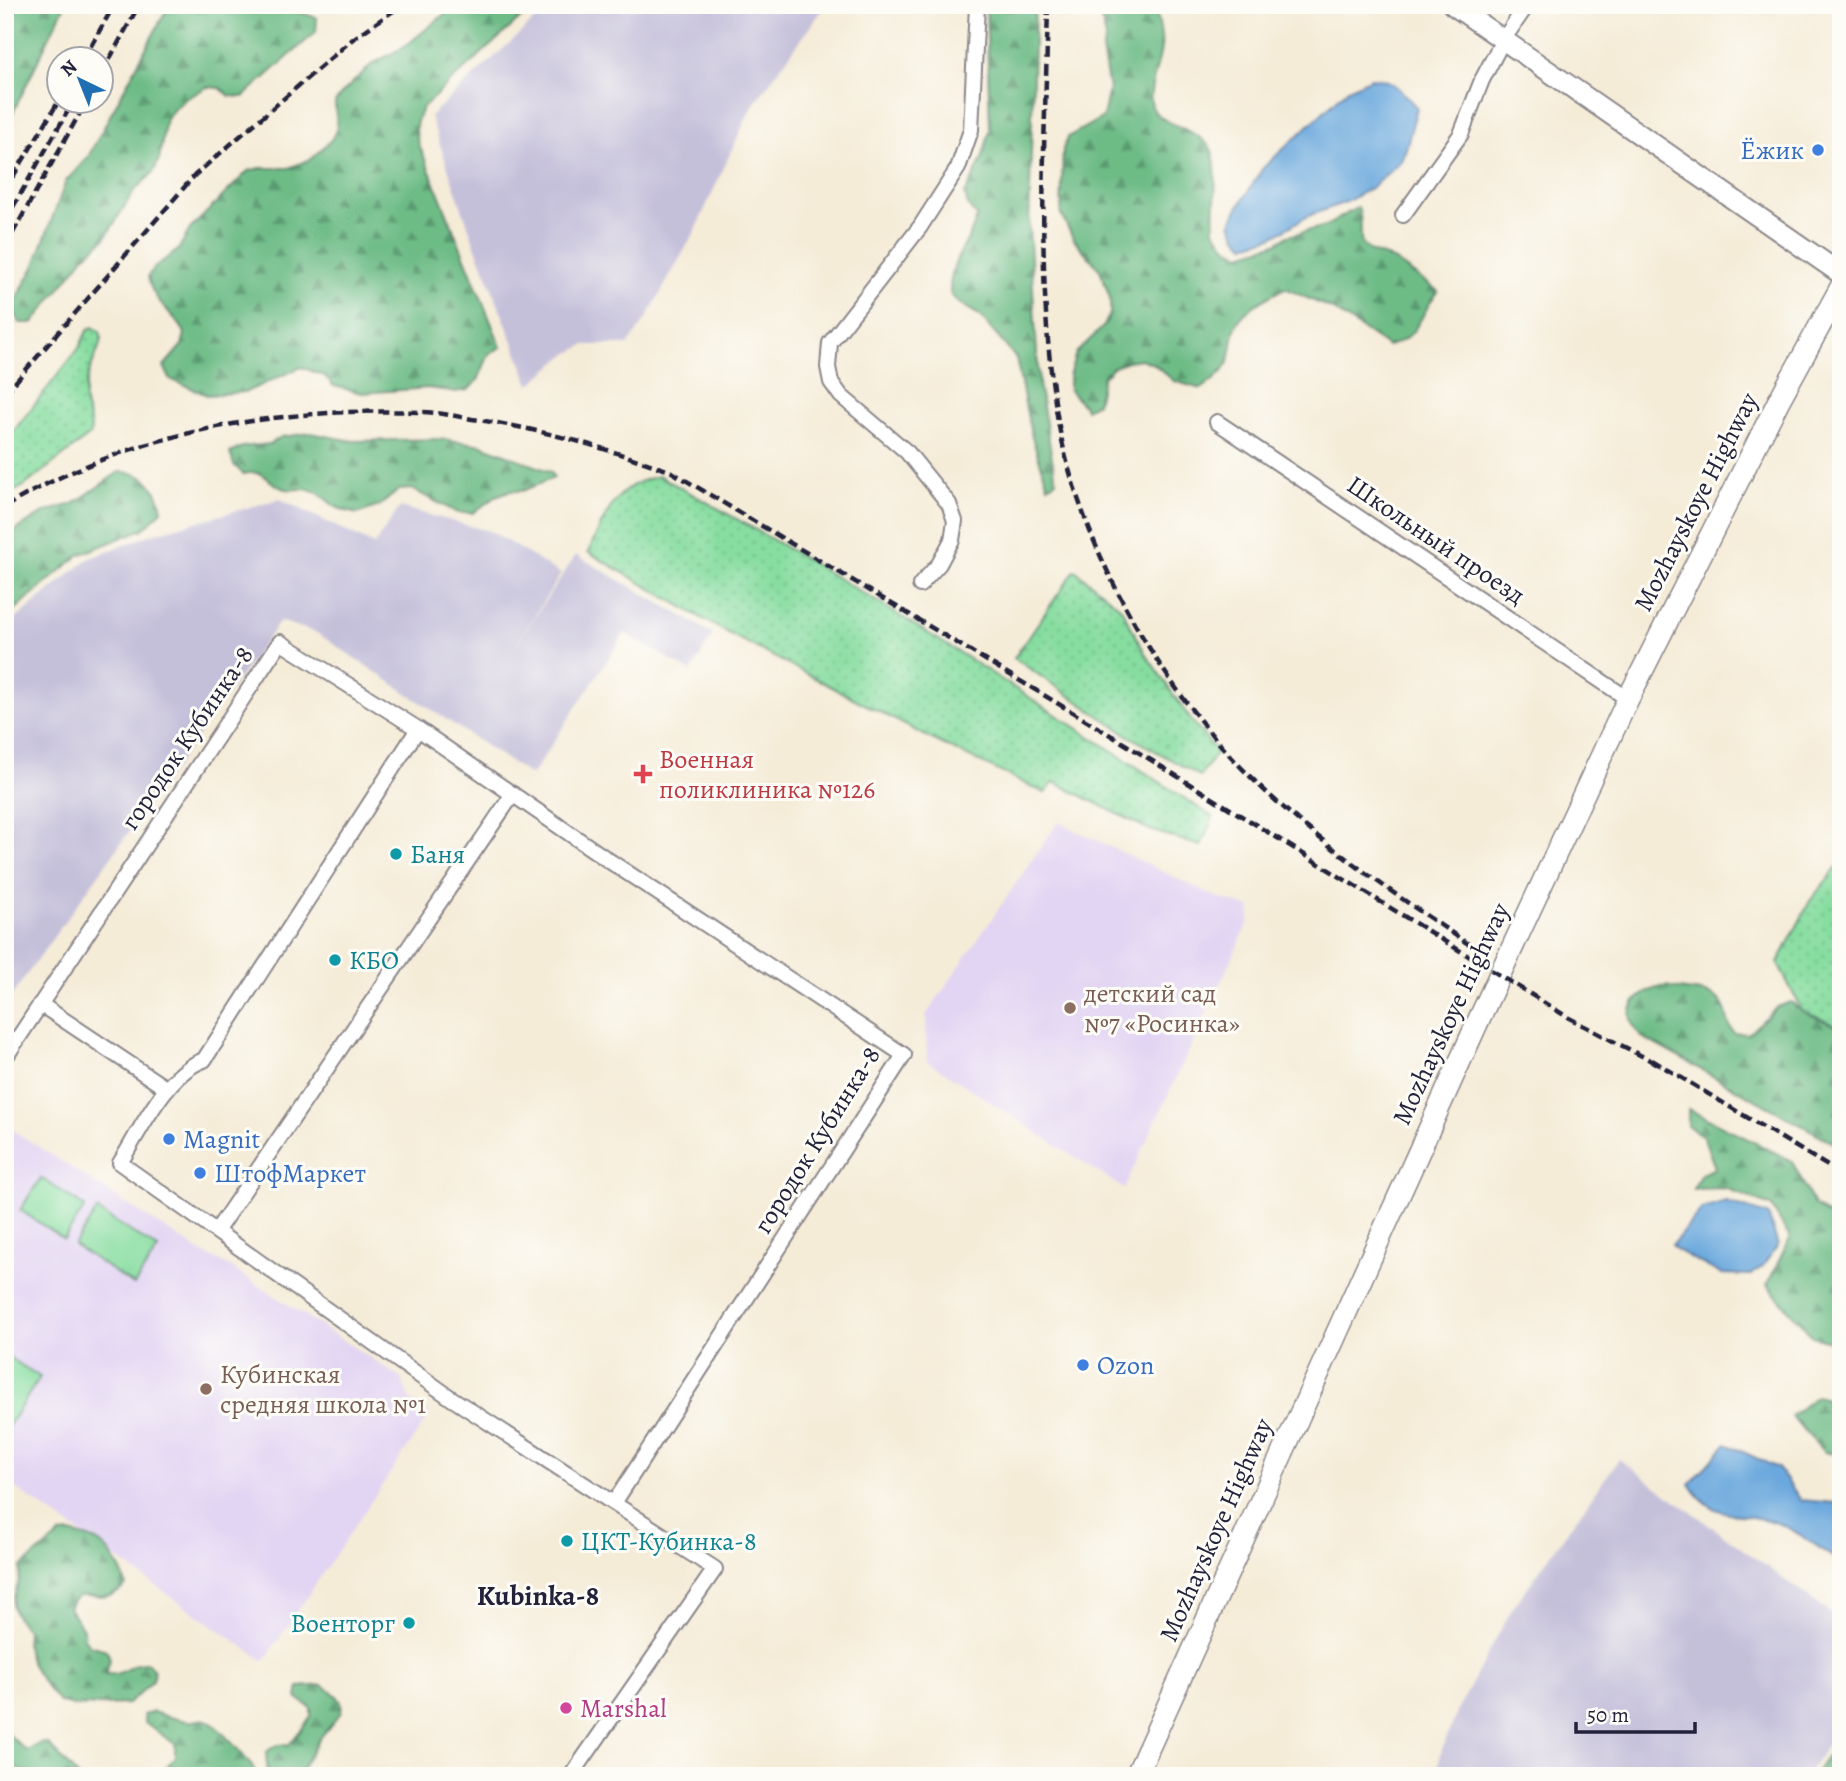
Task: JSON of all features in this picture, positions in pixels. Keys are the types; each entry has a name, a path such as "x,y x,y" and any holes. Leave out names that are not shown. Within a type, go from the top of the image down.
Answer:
{"main road":[{"path":"1454,5 1841,274"},
{"name":"Mozhayskoye Highway","path":"1136,1776 1258,1502 1628,699 1778,402 1841,287"}],"street":[{"path":"920,585 939,564 952,540 955,521 949,503 907,452 841,396 831,382 828,367 830,343 920,227 958,168 971,130 977,5"},
{"path":"1403,215 1461,134 1482,80 1503,40 1527,5"},
{"name":"Школьный проезд","path":"1217,422 1628,699"},
{"name":"городок Кубинка-8","path":"5,1058 280,642 418,729 628,873 904,1055 614,1503"},
{"path":"418,729 204,1060 193,1063 167,1089 120,1163 451,1398 715,1570 571,1776"},
{"path":"217,1230 513,794"},
{"path":"40,1004 167,1089"}],"shaded area":[{"path":"551,5 826,5 751,108 694,233 646,319 628,345 585,345 564,356 530,385 474,243 430,116"},
{"path":"280,499 374,545 400,507 492,532 561,574 510,654 576,555 713,634 691,672 625,633 531,776 317,633 280,621 5,1005 5,628 88,559 152,534"},
{"name":"детский сад №7 «Росинка»","path":"1058,822 1216,897 1251,908 1249,922 1124,1189 927,1061 926,1015"},
{"name":"Кубинская средняя школа №1","path":"5,1125 401,1378 410,1400 430,1414 264,1661 5,1481"},
{"path":"1619,1459 1841,1621 1841,1725 1806,1776 1435,1776 1442,1749 1460,1705 1512,1609"}],"green space":[{"path":"5,5 65,5 5,129"},
{"path":"169,5 285,5 317,18 316,32 243,97 230,96 220,88 207,87 174,109 166,119 159,160 153,173 134,191 105,238 85,256 33,323 20,323 14,313 15,301 34,267 66,181 88,157 110,116 116,116 116,104"},
{"path":"456,5 535,5 423,107 416,124 418,142 501,347 489,354 478,380 468,390 455,392 429,388 362,393 334,386 325,376 301,367 246,392 207,395 170,379 164,366 182,345 185,333 158,300 148,276 156,266 178,250 190,229 248,171 260,168 289,168 311,159 331,140 337,129 335,102 342,93 372,64 404,47"},
{"path":"986,5 1035,5 1029,227 1039,384 1056,481 1048,486 1031,434 1016,358 979,315 957,302 950,293 956,260 977,216 968,206 965,194 982,159 990,130"},
{"path":"1097,5 1155,5 1161,43 1151,92 1152,106 1162,118 1197,136 1211,149 1215,176 1214,230 1229,249 1241,254 1276,243 1288,236 1326,226 1358,207 1362,244 1371,252 1392,259 1438,291 1406,338 1387,346 1332,309 1285,288 1244,314 1235,328 1226,366 1201,389 1174,381 1154,364 1141,359 1127,361 1113,367 1103,377 1097,403 1086,409 1069,389 1069,376 1076,353 1104,326 1110,314 1110,298 1100,270 1073,238 1061,214 1063,149 1068,137 1103,117 1109,89 1102,50 1106,37"},
{"path":"93,327 100,332 102,340 86,387 85,403 90,435 24,486 5,496 5,442 79,348 87,331"},
{"path":"310,433 353,441 443,439 482,445 551,472 554,478 522,491 509,491 496,496 473,513 458,513 412,489 399,490 379,506 357,514 336,507 314,491 285,489 261,474 243,474 234,465 230,453 242,447 270,444 281,437"},
{"path":"119,472 136,474 149,482 158,495 162,511 143,529 79,555 5,618 5,537 45,512 73,504"},
{"path":"659,476 870,598 1009,684 1213,817 1201,846 1150,830 1054,782 1045,793 932,739 726,632 588,552 607,514 621,494 631,486"},
{"path":"1075,570 1121,608 1145,653 1191,720 1217,752 1200,776 1129,736 1014,658"},
{"path":"1841,862 1841,1028 1802,1011 1778,963 1810,901"},
{"path":"1667,986 1706,993 1719,1000 1734,1033 1748,1034 1777,1007 1791,1002 1802,1011 1841,1028 1841,1147 1642,1037 1634,1028 1631,1019 1634,1004 1647,992"},
{"path":"1688,1109 1792,1161 1814,1205 1841,1225 1841,1344 1812,1336 1767,1285 1790,1238 1771,1206 1725,1188 1693,1189 1701,1174 1715,1168 1703,1136 1688,1126"},
{"path":"41,1178 85,1207 64,1239 20,1210"},
{"path":"97,1210 158,1249 134,1285 74,1245"},
{"path":"5,1355 40,1377 5,1431"},
{"path":"1816,1396 1841,1403 1841,1455 1824,1452 1791,1416"},
{"path":"70,1533 103,1545 124,1579 126,1585 117,1593 100,1597 79,1596 69,1608 83,1629 84,1638 89,1645 107,1650 110,1659 106,1674 119,1673 141,1663 148,1663 154,1671 153,1681 128,1704 75,1706 59,1702 30,1660 26,1641 28,1632 13,1606 21,1567 61,1534"},
{"path":"323,1685 337,1696 342,1704 341,1712 317,1742 298,1776 268,1776 266,1753 276,1745 288,1746 311,1717 311,1708 297,1698 299,1687"},
{"path":"153,1712 181,1720 204,1720 211,1723 250,1763 258,1776 165,1776 163,1771 175,1757 175,1744 145,1723 143,1715"},
{"path":"5,1727 11,1737 27,1751 41,1743 48,1744 78,1776 28,1776 14,1766 5,1772"},
{"path":"1841,1737 1841,1762 1832,1776 1813,1776"}],"water":[{"path":"1371,78 1392,83 1417,108 1401,161 1371,188 1346,202 1308,216 1272,237 1245,245 1236,235 1231,223 1263,168 1348,89"},
{"path":"1726,1202 1768,1215 1778,1245 1763,1266 1751,1275 1721,1274 1678,1251 1672,1245 1702,1209"},
{"path":"1726,1444 1778,1468 1801,1500 1835,1503 1841,1493 1841,1560 1838,1561 1785,1526 1718,1510 1699,1496 1690,1484"}],"railway":[{"path":"91,46 114,5"},
{"path":"116,47 139,5"},
{"path":"5,394 195,175 354,38 402,5"},
{"path":"1048,5 1043,214 1046,318 1051,370 1069,471 1107,571 1133,620 1193,712 1263,789 1342,855 1483,954"},
{"path":"5,190 50,116"},
{"path":"5,221 65,116"},
{"path":"5,247 78,116"},
{"path":"5,507 52,481 153,443 258,420 312,414 446,414 549,434 648,463 672,472 1112,736 1569,1018 1661,1066"},
{"path":"1652,1060 1841,1174"}],"place":[{"name":"Ёжик","path":"1818,150"},
{"name":"Военная поликлиника №126","path":"643,774"},
{"name":"Баня","path":"396,854"},
{"name":"КБО","path":"335,960"},
{"name":"детский сад №7 «Росинка»","path":"1070,1008"},
{"name":"Magnit","path":"169,1139"},
{"name":"ШтофМаркет","path":"200,1173"},
{"name":"Ozon","path":"1083,1365"},
{"name":"Кубинская средняя школа №1","path":"206,1389"},
{"name":"ЦКТ-Кубинка-8","path":"567,1541"},
{"name":"Военторг","path":"409,1623"},
{"name":"Marshal","path":"566,1708"}],"district":[{"name":"Kubinka-8","path":"538,1596"}]}
